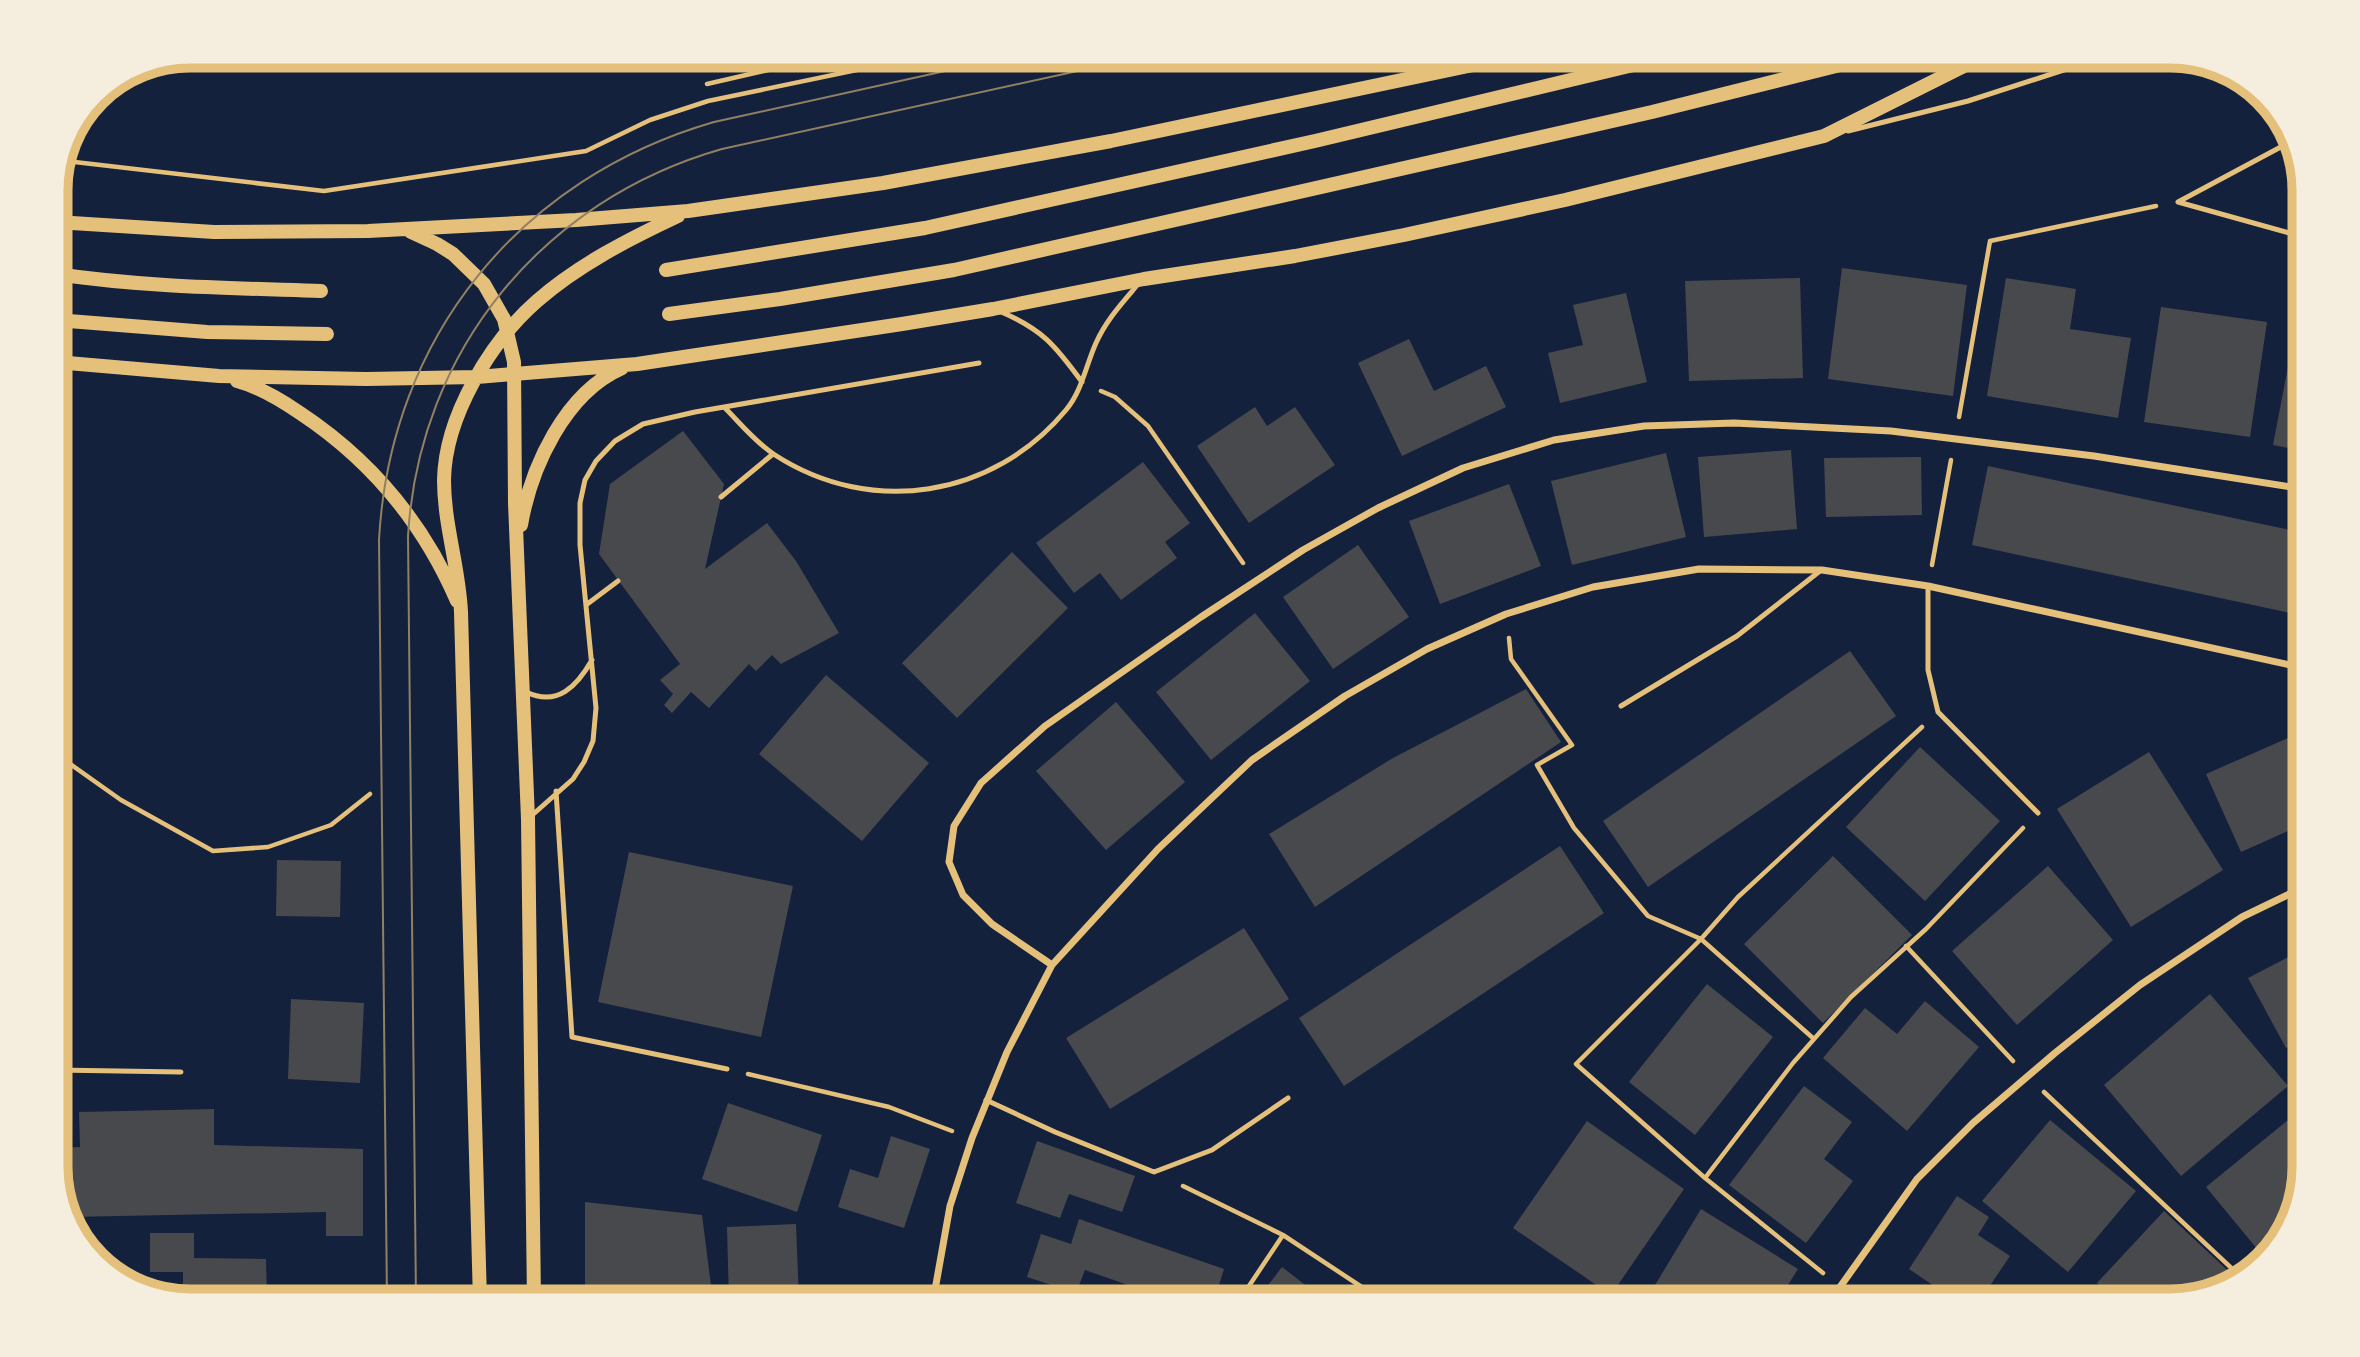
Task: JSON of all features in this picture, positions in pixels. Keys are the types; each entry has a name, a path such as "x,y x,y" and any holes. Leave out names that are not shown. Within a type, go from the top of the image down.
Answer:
{"main road":[{"path":"69,223 214,232 407,230 688,211 883,183 1071,148 1458,68"},
{"path":"666,270 937,225 1315,141 1621,68"},
{"path":"669,314 954,271 1652,112 1828,68"},
{"path":"69,363 219,376 339,379 516,375 637,364 993,309 1144,279 1295,256 1404,235 1564,200 1824,136 1960,68"},
{"path":"480,1289 461,612 456,560 447,524 444,478 450,439 461,407 477,377 508,332 537,301 579,270 635,237 688,211"},
{"path":"407,230 437,244 466,264 495,300 508,332 516,375 514,492 528,819 534,1289"},
{"path":"69,276 178,285 321,291"},
{"path":"69,321 207,332 327,334"},
{"path":"517,564 519,534 526,502 550,443 574,406 593,386 614,372 637,364"},
{"path":"219,376 242,382 291,407 329,433 364,462 398,499 425,537 438,559 461,612"}],"street":[{"path":"1052,965 992,924 963,895 949,862 954,826 981,783 1045,726 1303,550 1378,508 1463,468 1554,440 1644,426 1734,423 1891,430 2094,456 2291,487"},
{"path":"935,1289 950,1206 972,1138 1007,1052 1052,965 1158,849 1252,760 1345,696 1427,649 1506,614 1592,587 1699,569 1822,570 1928,586 2291,665"},
{"path":"1838,1289 1917,1179 1973,1123 2140,985 2242,917 2292,893"}],"lane":[{"path":"1824,136 1968,101 2070,68"},
{"path":"2178,202 2283,146"},
{"path":"2178,202 2291,233"},
{"path":"725,408 773,454 809,474 859,490 944,488 991,469 1025,450 1045,433 1068,408 1108,321 1144,279"},
{"path":"993,309 1041,333 1060,351 1082,382"},
{"path":"528,819 556,791 573,779 593,741 596,708 580,545 580,503 585,480 596,461 615,441 643,424 979,363"},
{"path":"721,497 773,454"},
{"path":"1621,706 1737,636 1822,570"},
{"path":"586,605 618,581"},
{"path":"1928,586 1928,670 1938,712 2038,813"},
{"path":"523,690 545,697 563,694 578,682 592,660"},
{"path":"556,791 572,1037 727,1069"},
{"path":"69,1070 181,1072"},
{"path":"986,1100 1055,1132 1154,1172 1212,1150 1288,1098"}],"path":[{"path":"707,84 777,68"},
{"path":"72,162 324,191 586,151 650,120 708,101 866,68"},
{"path":"1928,586 1990,241 2178,202"},
{"path":"1082,382 1115,397 1148,426 1256,581"},
{"path":"1506,614 1511,659 1572,745 1537,765 1574,828 1648,916 1701,939 1814,1039"},
{"path":"1840,1286 1705,1178 1576,1065 1701,939 1738,897 1938,712"},
{"path":"69,763 121,800 213,851 268,847 331,825 370,794"},
{"path":"1705,1178 1793,1063 1851,997 1906,946 2038,813"},
{"path":"1906,946 2027,1076 2234,1270"},
{"path":"727,1069 889,1107 972,1138"},
{"path":"1154,1172 1283,1235 1365,1289"},
{"path":"1246,1289 1283,1235"}],"building":[{"path":"1842,268 1967,285 1953,396 1828,379"},
{"path":"1800,278 1803,378 1689,381 1685,281"},
{"path":"2006,278 2076,289 2070,329 2131,338 2118,418 1987,396"},
{"path":"1626,293 1647,382 1560,403 1548,353 1583,345 1573,305"},
{"path":"2161,307 2267,322 2250,437 2144,422"},
{"path":"1409,339 1434,391 1486,366 1506,407 1402,456 1358,363"},
{"path":"2291,350 2291,449 2273,445"},
{"path":"1255,407 1267,426 1295,407 1335,465 1249,523 1197,446"},
{"path":"683,431 724,484 705,569 767,523 796,561 839,633 781,664 772,655 756,671 749,664 709,708 691,692 672,713 664,705 673,694 660,680 680,664 599,554 610,484"},
{"path":"1791,450 1797,529 1704,537 1698,457"},
{"path":"1666,453 1686,537 1572,565 1551,481"},
{"path":"1921,457 1922,515 1826,517 1824,458"},
{"path":"1143,462 1190,523 1165,542 1177,558 1121,600 1100,573 1074,593 1036,543"},
{"path":"1988,466 2291,530 2291,613 1972,545"},
{"path":"1509,484 1541,566 1440,604 1409,521"},
{"path":"1358,545 1409,617 1333,669 1283,597"},
{"path":"1012,552 1068,608 957,718 902,663"},
{"path":"1255,613 1310,681 1211,760 1156,692"},
{"path":"1850,651 1896,716 1648,887 1603,821"},
{"path":"826,675 929,763 862,841 759,754"},
{"path":"1526,689 1561,742 1315,907 1269,834 1393,758"},
{"path":"1116,702 1185,782 1106,850 1036,771"},
{"path":"2292,736 2292,829 2241,852 2206,774"},
{"path":"1920,747 2000,821 1925,901 1846,827"},
{"path":"2149,752 2223,870 2131,927 2057,809"},
{"path":"1560,846 1604,913 1344,1086 1299,1018"},
{"path":"629,852 793,886 761,1037 598,1002"},
{"path":"1833,856 1912,935 1823,1023 1744,944"},
{"path":"277,860 341,861 340,917 276,916"},
{"path":"2048,866 2113,940 2017,1025 1952,951"},
{"path":"1244,928 1289,999 1110,1109 1066,1038"},
{"path":"2292,955 2292,1045 2286,1048 2248,978"},
{"path":"1707,984 1773,1037 1695,1135 1629,1082"},
{"path":"2210,994 2288,1086 2181,1176 2104,1085"},
{"path":"291,999 364,1003 360,1083 288,1079"},
{"path":"1925,1001 1979,1047 1907,1131 1823,1058 1865,1008 1897,1034"},
{"path":"1804,1086 1852,1122 1824,1159 1853,1181 1806,1243 1729,1185"},
{"path":"728,1103 822,1135 797,1212 702,1179"},
{"path":"214,1109 214,1145 363,1149 363,1236 326,1236 326,1212 80,1217 71,1191 69,1175 69,1147 80,1147 79,1112"},
{"path":"2292,1117 2292,1167 2288,1198 2275,1228 2258,1250 2206,1187"},
{"path":"2050,1120 2136,1191 2068,1272 1982,1201"},
{"path":"1587,1121 1684,1189 1615,1289 1602,1289 1513,1228"},
{"path":"891,1136 930,1149 904,1228 838,1207 850,1169 878,1178"},
{"path":"1037,1141 1135,1176 1122,1212 1069,1194 1060,1218 1016,1203"},
{"path":"1957,1196 1989,1217 1978,1235 2010,1256 1988,1289 1932,1289 1934,1286 1909,1269"},
{"path":"585,1202 702,1215 711,1289 585,1289"},
{"path":"1701,1209 1798,1269 1786,1289 1653,1289"},
{"path":"2164,1211 2230,1273 2201,1285 2186,1288 2103,1289 2097,1283"},
{"path":"1079,1219 1224,1269 1218,1289 1139,1289 1085,1270 1078,1289 1064,1289 1027,1277 1041,1234 1071,1244"},
{"path":"796,1224 799,1289 729,1289 727,1227"},
{"path":"150,1233 194,1233 194,1258 266,1259 267,1289 183,1289 183,1272 150,1272"},
{"path":"1282,1267 1310,1289 1265,1289"}],"tram line":[{"path":"387,1289 379,540 389,466 409,397 439,333 478,276 526,225 581,182 644,148 714,122 959,68"},
{"path":"416,1289 408,536 417,468 437,404 465,345 502,292 547,245 599,205 658,173 722,149 1091,68"}]}
